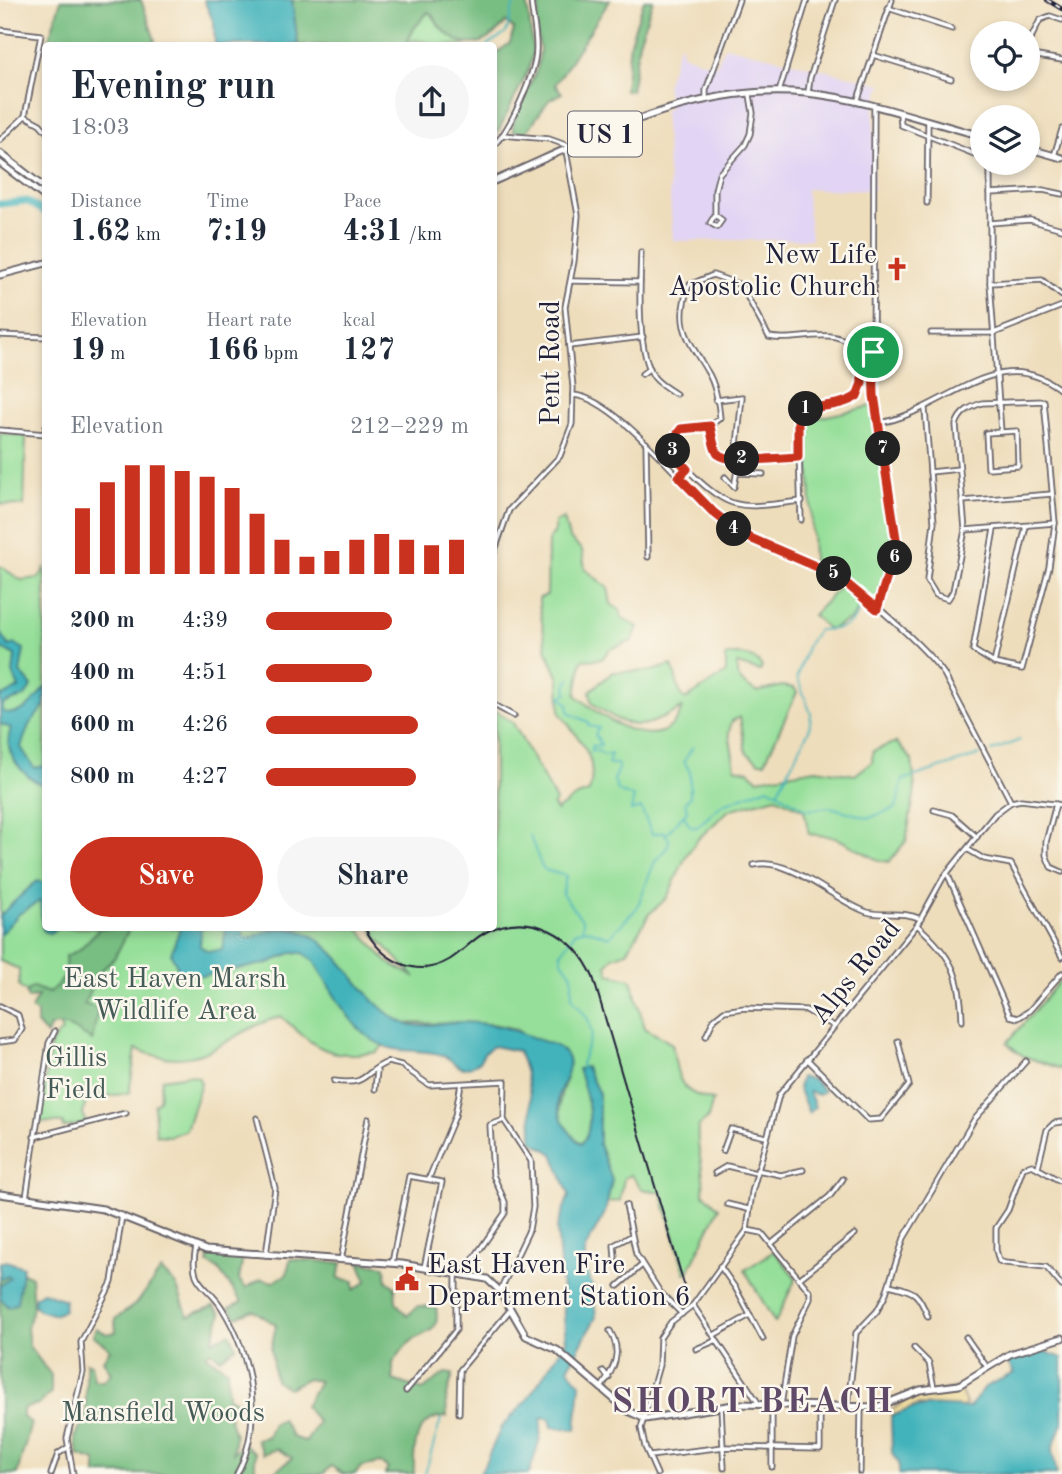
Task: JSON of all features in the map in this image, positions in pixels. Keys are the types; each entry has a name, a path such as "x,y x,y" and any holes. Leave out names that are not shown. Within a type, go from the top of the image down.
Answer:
{"main road":[{"name":"US 1","path":"497,180 682,103 750,92 808,93 857,102 970,133"},
{"path":"1040,152 1062,158"},
{"path":"0,153 42,186"},
{"path":"0,163 42,195"},
{"path":"0,275 42,264"},
{"path":"0,1194 82,1204 122,1216 196,1247 266,1255 392,1263 487,1279 500,1291 526,1336 557,1350 628,1411 643,1419 721,1406 883,1406 914,1391 959,1385 1019,1350 1062,1338"}],"street":[{"path":"497,141 535,60 531,0"},
{"path":"706,97 706,90 739,0"},
{"path":"779,92 807,0"},
{"path":"808,93 810,78 835,0"},
{"path":"857,102 891,0"},
{"path":"888,8 952,29"},
{"path":"1062,20 1050,16 1040,20 1027,46 1031,55 1062,60"},
{"path":"0,30 40,34 24,116 0,140"},
{"path":"873,55 951,79"},
{"path":"715,215 715,190 719,174 745,145 750,134 753,113 750,92"},
{"path":"874,108 873,360 879,424 897,545 877,609"},
{"path":"900,114 901,125 970,152"},
{"path":"24,116 42,126"},
{"path":"927,203 928,121"},
{"path":"1055,156 1062,129"},
{"path":"502,135 555,140 569,150"},
{"name":"Pent Road","path":"497,545 512,505 563,452 572,424 573,395 565,307 571,281 578,215 569,150"},
{"path":"990,175 990,283 1001,432"},
{"path":"990,193 1044,190 1062,194"},
{"path":"990,223 1030,220 1062,229"},
{"path":"641,251 643,337 650,368 655,380 676,394"},
{"path":"800,520 802,501 798,414 804,409 832,408 857,396 862,383 859,355 849,344 834,336 769,337 741,285 713,275 700,278 689,285 685,297 684,331 691,348 709,373 720,418 710,426 681,429 672,438 674,455 714,495 733,505 802,501"},
{"path":"571,281 640,282"},
{"path":"990,283 1042,281 1062,296"},
{"path":"931,333 994,333 1015,327 1062,306"},
{"path":"0,335 42,337"},
{"path":"569,346 643,337"},
{"path":"859,355 873,352"},
{"path":"861,362 873,360"},
{"path":"642,374 650,368"},
{"path":"879,424 908,417 995,373 1033,375 1062,391"},
{"path":"573,395 593,400 646,443 713,512 741,534 836,575 877,609 940,667 1011,802 1031,800 1062,805"},
{"path":"716,400 742,397 737,445"},
{"path":"925,409 934,522 927,580 930,588 941,598 948,599 953,591 965,530 956,425 958,418 973,406 998,401 1044,401 1055,523 1049,567 1022,668 994,663 973,650 994,528"},
{"path":"710,426 719,454 739,459 798,457"},
{"path":"0,430 42,434"},
{"path":"1017,431 1018,466 988,468 986,433 1001,432 1017,431"},
{"path":"646,443 648,557"},
{"path":"725,477 734,487 739,459"},
{"path":"681,479 687,469"},
{"path":"930,472 959,469"},
{"path":"681,479 692,473"},
{"path":"738,473 764,474"},
{"path":"962,501 1052,494"},
{"path":"965,530 1055,523"},
{"path":"994,663 1026,526"},
{"path":"497,707 514,716"},
{"name":"Alps Road","path":"747,1230 757,1171 779,1095 917,925 947,873 1011,802"},
{"path":"1056,804 1046,855 1051,867 1062,872"},
{"path":"934,810 952,814 977,837"},
{"path":"967,849 984,859 1011,864 1062,957"},
{"path":"754,865 774,864 869,913 897,912 921,919"},
{"path":"947,873 951,888 1010,1016 1018,1018 1029,1011 1062,973"},
{"path":"917,925 948,958 961,988 962,1021"},
{"path":"0,1006 18,1015 22,1025 18,1039 0,1042"},
{"path":"706,1036 714,1019 724,1010 744,1008 806,1010 817,1013 834,1026"},
{"path":"26,1198 48,1043 55,1031"},
{"path":"807,1059 868,1120 881,1119 909,1085 898,1041"},
{"path":"848,1408 856,1333 881,1306 904,1238 985,1104 1026,1061"},
{"path":"334,1081 355,1083 388,1062 397,1063 429,1085 505,1081 504,1120 531,1161 533,1207 529,1230 500,1291"},
{"path":"375,1089 377,1069"},
{"path":"429,1178 455,1116 461,1084"},
{"path":"34,1137 126,1113"},
{"path":"257,1118 275,1188 266,1255"},
{"path":"341,1260 369,1119"},
{"path":"406,1391 457,1329 459,1274 505,1213 505,1202 494,1175 489,1125 504,1120"},
{"path":"1038,1167 1047,1130 1054,1123 1062,1122"},
{"path":"723,1151 731,1129 766,1137"},
{"path":"1062,1182 1038,1167 1028,1165 1021,1171 1008,1210 996,1228 996,1256 1005,1263 1046,1267 1062,1286"},
{"path":"715,1173 727,1166 781,1175 803,1170"},
{"path":"392,1263 409,1176 429,1178 442,1182 424,1268"},
{"path":"771,1244 830,1196 843,1179"},
{"path":"727,1204 749,1209"},
{"path":"626,1205 631,1236 642,1265 660,1292 682,1314"},
{"path":"73,1474 68,1431 83,1372 82,1338 110,1289 122,1216"},
{"path":"657,1474 642,1438 643,1419 659,1365 660,1338 665,1328 693,1305 747,1230 762,1233 810,1292 810,1299 792,1336 781,1405"},
{"path":"799,1279 855,1234"},
{"path":"615,1258 614,1245 631,1236"},
{"path":"196,1247 194,1265 198,1279 206,1292 221,1306 252,1380 251,1435 237,1474"},
{"path":"618,1286 642,1265"},
{"path":"720,1266 763,1339"},
{"path":"889,1285 913,1291 921,1299 928,1317"},
{"path":"693,1305 759,1404"},
{"path":"459,1413 460,1370 510,1310"},
{"path":"714,1335 750,1315"},
{"path":"601,1388 609,1378 618,1347 610,1331"},
{"path":"966,1337 987,1367"},
{"path":"696,1349 717,1340"},
{"path":"914,1348 929,1364 934,1388"},
{"path":"603,1371 609,1378"},
{"path":"772,1405 772,1467"},
{"path":"721,1406 724,1468"},
{"path":"650,1456 724,1447 820,1448 820,1407"},
{"path":"860,1472 861,1408"},
{"path":"51,1474 58,1454 68,1448"}],"shaded area":[{"path":"680,42 682,54 716,66 725,46 882,84 874,108 873,190 806,189 811,239 673,241 664,110 670,107 666,86"}],"green space":[{"path":"61,0 141,0 155,40 154,42 48,42"},
{"path":"292,0 527,0 533,52 529,69 497,134 497,53 510,43 514,29 506,22 491,37 481,42 462,42 451,37 428,12 414,28 407,42 298,42"},
{"path":"540,0 610,0 555,85 562,93 549,100 526,133 513,131 513,123 537,69 540,51 536,24"},
{"path":"644,0 653,0 639,42 631,91 625,90 630,42"},
{"path":"428,12 434,15 440,27 462,42 408,42 414,28"},
{"path":"872,406 892,541 891,557 875,603 839,573 813,561 808,420"},
{"path":"0,433 26,436 24,506 0,504"},
{"path":"564,519 569,538 582,550 585,569 608,588 611,604 620,610 622,618 638,627 632,641 610,649 602,659 582,660 576,695 601,714 632,730 647,734 661,732 673,724 682,708 656,721 636,725 617,719 592,703 590,691 613,672 652,671 672,665 681,696 686,699 726,673 726,655 746,656 755,659 762,667 760,671 737,664 737,675 745,685 757,692 782,686 794,688 797,692 765,762 759,762 746,752 740,717 732,721 729,732 735,768 749,771 758,779 816,769 855,775 872,762 873,751 896,742 912,760 915,789 906,841 889,862 878,860 835,837 809,834 804,810 776,797 729,810 697,840 686,856 667,898 649,914 627,952 613,957 607,965 609,974 631,979 645,1028 672,1044 678,1074 686,1088 701,1097 713,1100 708,1118 698,1127 697,1135 703,1193 719,1208 688,1272 685,1273 661,1192 642,1189 631,1175 624,1178 620,1201 607,1202 612,1180 599,1144 599,1094 578,1069 587,1097 589,1118 586,1136 581,1144 567,1128 560,1114 560,1097 567,1078 517,1029 492,1024 406,1023 377,1052 346,1054 314,1044 281,1016 196,1055 179,1058 159,1056 136,1049 129,1093 86,1099 83,1114 86,1123 63,1128 63,1123 39,1122 51,1043 62,1031 48,1005 19,987 19,969 0,961 0,566 21,580 39,578 42,573 42,931 361,931 387,962 415,977 373,931 497,931 497,712 513,723 556,801 553,805 556,811 575,797 589,792 592,768 580,740 560,713 559,679 547,651 539,604 539,598 547,595 548,541 555,531 555,522"},
{"path":"842,585 849,586 864,600 852,619 829,630 813,615"},
{"path":"97,931 128,931 115,957 96,976 84,1004 98,1009 92,1041 61,1025 50,1027 47,1035 37,1024 37,1013 31,1009 38,996 28,999 26,992 33,987 49,993 64,978 66,956 79,950"},
{"path":"1062,978 1062,1069 1023,1056 1007,1043"},
{"path":"189,1075 198,1077 201,1083 186,1130 170,1136 156,1135 154,1105 159,1100 162,1079"},
{"path":"774,1251 796,1278 775,1323 745,1270"},
{"path":"208,1252 243,1256 239,1280 246,1288 261,1279 274,1282 287,1274 290,1259 342,1263 338,1278 354,1281 354,1290 367,1281 359,1262 385,1266 387,1281 395,1287 396,1302 407,1316 418,1306 436,1307 434,1328 408,1344 393,1363 393,1380 423,1390 445,1373 453,1374 446,1399 447,1417 428,1422 418,1435 414,1474 385,1474 388,1468 380,1463 361,1467 355,1474 343,1474 331,1466 323,1474 272,1474 292,1458 277,1449 263,1454 256,1439 267,1437 273,1423 282,1419 292,1437 306,1442 318,1422 305,1406 319,1381 306,1379 289,1388 275,1380 271,1349 276,1325 253,1310 236,1317 229,1308 242,1302 218,1269 208,1263"},
{"path":"0,1262 31,1277 33,1308 27,1328 29,1346 51,1375 51,1392 41,1403 23,1409 23,1417 31,1423 17,1474 0,1474"},
{"name":"Mansfield Woods","path":"161,1270 176,1285 188,1316 214,1306 221,1314 212,1341 230,1333 236,1347 220,1358 211,1351 206,1355 227,1369 228,1397 244,1405 227,1410 235,1435 233,1453 244,1444 255,1453 255,1473 272,1474 96,1474 96,1461 78,1455 75,1437 86,1416 86,1362 91,1364 94,1380 104,1381 111,1373 103,1360 110,1349 93,1335 96,1328 107,1334 116,1332 115,1319 137,1303"}],"sand":[{"path":"959,1387 966,1404 963,1407 918,1405 891,1417 891,1411 906,1400"}],"water":[{"path":"204,0 292,0 298,42 215,42 214,23"},
{"path":"0,631 9,646 15,644 24,649 20,672 32,686 25,696 3,704 3,712 23,710 42,690 42,709 29,725 21,747 34,768 42,766 42,785 16,763 9,746 11,728 0,724 0,697 19,688 13,673 15,655 1,648"},
{"path":"38,881 42,882 42,921 40,901 19,914 0,935 0,917"},
{"path":"179,931 201,931 200,946 207,951 222,950 225,931 243,931 244,937 251,938 271,931 301,931 317,939 334,954 380,1007 398,1020 421,1026 452,1022 491,1025 517,1031 556,1046 565,1053 569,1065 559,1093 559,1112 572,1135 581,1144 589,1128 589,1118 587,1097 578,1069 586,1067 599,1094 599,1144 612,1180 605,1213 585,1249 585,1266 593,1288 596,1317 568,1368 580,1383 576,1430 552,1427 550,1419 542,1417 540,1439 529,1474 480,1474 501,1428 527,1400 566,1342 557,1227 569,1195 553,1154 532,1141 528,1084 518,1051 493,1046 484,1053 479,1062 462,1068 442,1055 394,1049 380,1044 356,1026 313,960 303,953 291,953 269,963 203,976 179,970 171,954"},
{"path":"801,1077 814,1080 824,1091 819,1095 809,1092 815,1107 809,1113 798,1088"},
{"path":"6,1261 23,1267 17,1303 9,1307 0,1298 0,1286 10,1278 8,1276 0,1280 0,1263"},
{"path":"43,1292 65,1300 64,1310 55,1315 38,1310 34,1304 35,1297"},
{"path":"1039,1349 1062,1358 1062,1423 1052,1450 1057,1474 899,1474 899,1463 892,1453 891,1417 921,1407 969,1408 985,1387 1014,1373 1007,1362"}],"waterway":[{"path":"492,42 506,33 515,0"},
{"path":"0,204 27,201 42,210"},
{"path":"778,791 809,730 811,714 797,677 808,644 818,630 837,629 847,625 860,609"},
{"path":"570,679 566,686 567,693 561,697 568,704 569,713 588,722 589,726 599,728 595,734 601,745 592,746 591,751 611,754 608,764 617,764 619,769 614,780 618,791 634,797 631,811 641,808 652,834 664,832 669,839 668,846 654,863 637,908 609,937 586,929 575,932 561,953 561,959 572,975 572,998 588,1019 592,1034 581,1064 583,1069"},
{"path":"992,751 1020,740"},
{"path":"684,814 687,811 685,802 690,797 690,772 684,761 693,747"},
{"path":"667,833 683,815 691,827 697,827 721,805 768,787 808,810 830,807 869,818 896,808 903,780 980,755"},
{"path":"530,836 545,870 566,876 562,894 583,921 582,930"},
{"path":"425,1474 441,1419"}],"tram line":[{"path":"497,928 520,924 550,931 575,950 593,977 684,1284"},
{"path":"367,931 389,957 411,967 424,968 449,960 488,931"}],"railway":[{"path":"1047,0 1062,9"}],"place":[{"name":"New Life Apostolic Church","path":"897,269"},
{"name":"East Haven Fire Department Station 6","path":"407,1279"}],"district":[{"name":"SHORT BEACH","path":"753,1400"}],"route":[{"path":"873,352 859,355 861,362 867,360 873,360 874,395 897,545 893,565 877,609 849,584 828,570 741,534 723,521 679,477 687,469 674,455 671,443 681,429 710,426 716,451 722,456 739,459 798,457 796,441 800,411 832,408 857,396 862,387 861,362 873,360 873,352"}],"park label":[{"name":"East Haven Marsh Wildlife Area","path":"175,993"},
{"name":"Gillis Field","path":"76,1072"}]}
